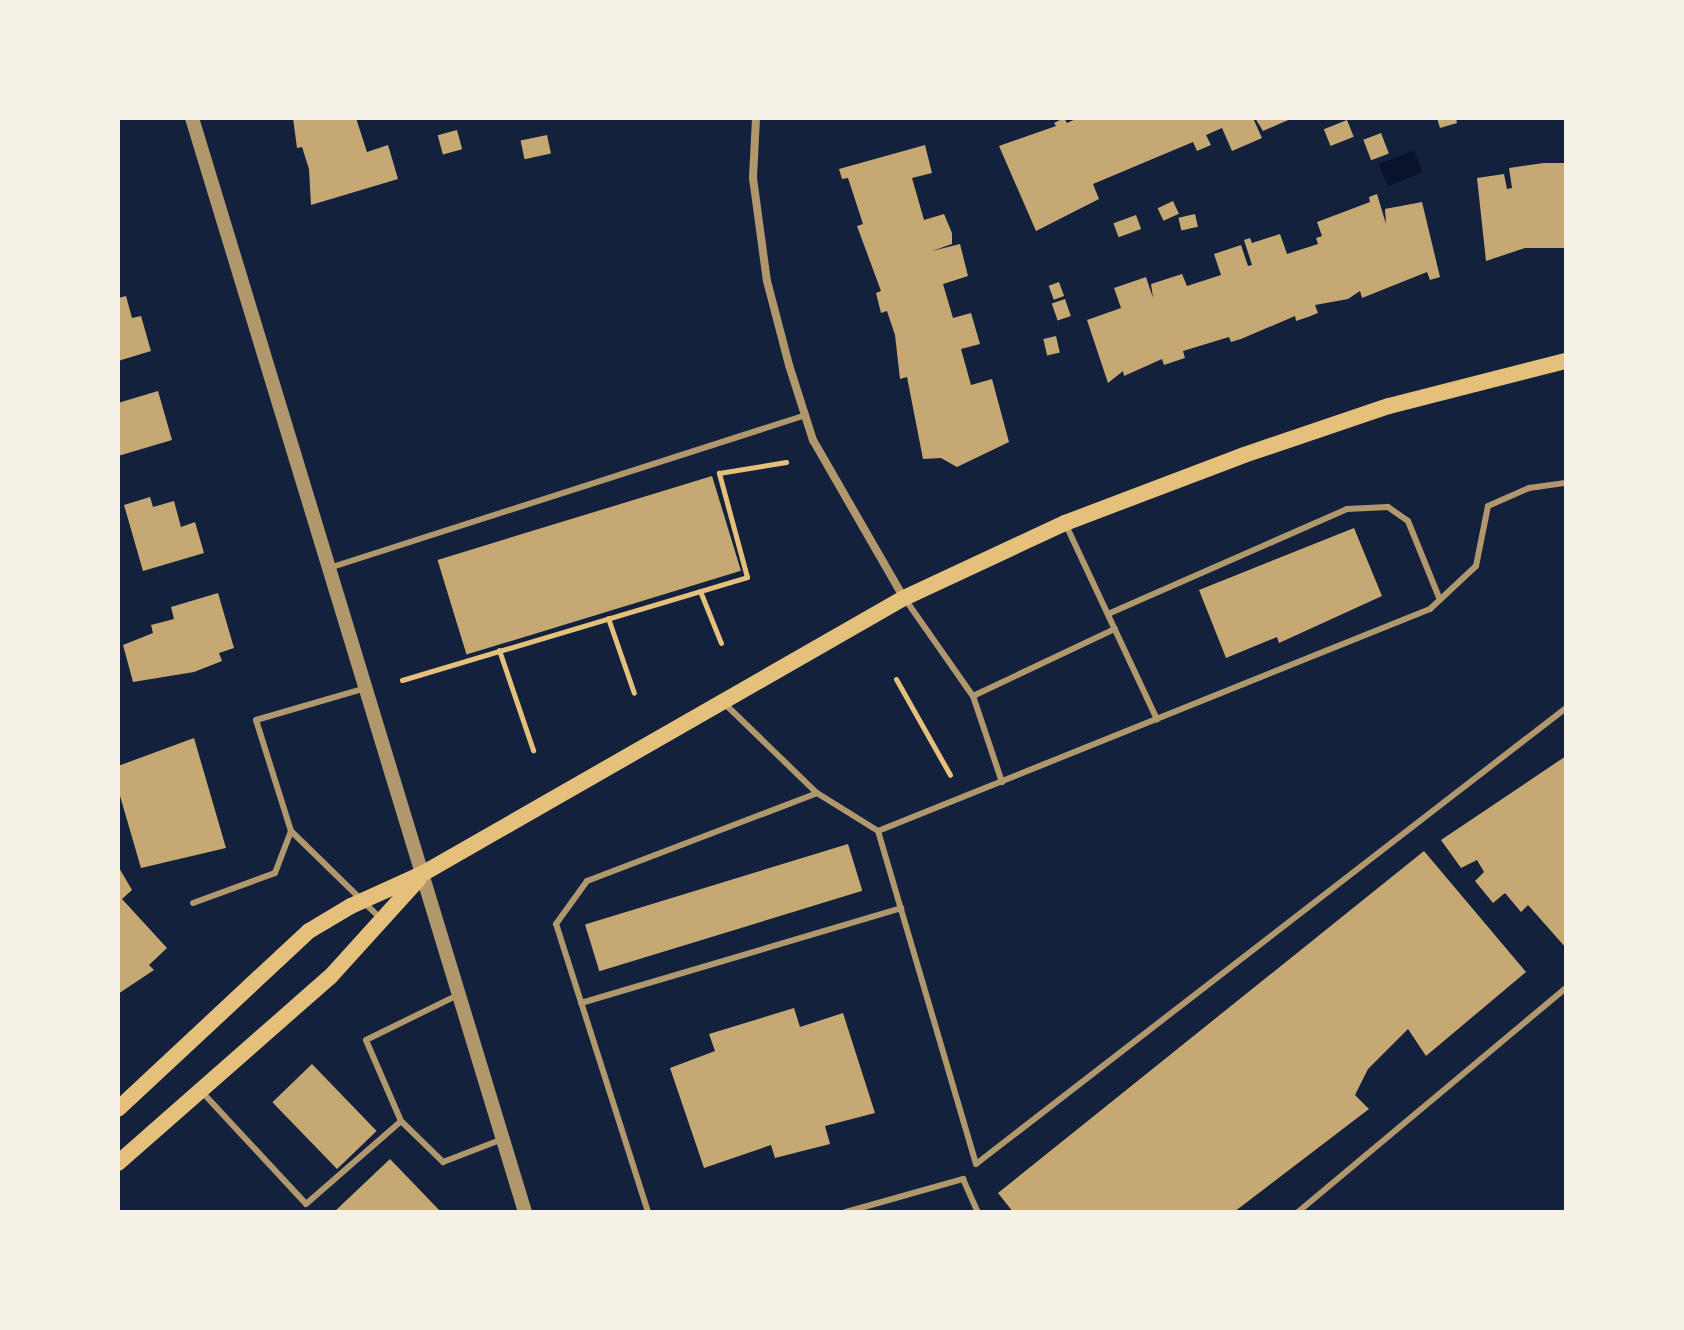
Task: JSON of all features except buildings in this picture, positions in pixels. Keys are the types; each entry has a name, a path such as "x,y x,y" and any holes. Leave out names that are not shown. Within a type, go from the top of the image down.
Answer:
{"main road":[{"path":"118,1109 309,931 366,899 422,874 904,598 1065,523 1389,406 1566,361"},
{"path":"118,1163 330,977 422,874"}],"street":[{"path":"192,118 525,1212"},
{"path":"756,118 753,178 767,281 806,415 846,502 904,598"}],"lane":[{"path":"329,568 806,415"},
{"path":"878,831 1430,609 1476,566 1488,506 1529,488 1566,483"},
{"path":"1108,614 1347,509 1388,507 1408,521 1440,600"},
{"path":"1065,523 1157,719"},
{"path":"904,598 973,696 1002,782"},
{"path":"973,696 1115,629"},
{"path":"366,688 256,720 291,831 366,899 382,920"},
{"path":"723,701 817,793 878,831 976,1164"},
{"path":"846,1212 963,1179 976,1164 1566,708"},
{"path":"648,1212 556,924 587,881 817,793"},
{"path":"193,903 275,873 291,831"},
{"path":"581,1003 901,908"},
{"path":"1298,1212 1566,988"},
{"path":"459,994 366,1040 401,1121 443,1162 503,1139"},
{"path":"201,1090 306,1204 401,1121"},
{"path":"963,1179 978,1212"}],"path":[{"path":"402,680 747,577 719,473 786,462"},
{"path":"700,591 721,643"},
{"path":"608,618 634,693"},
{"path":"499,650 533,750"},
{"path":"896,679 950,775"}],"water":[{"path":"1414,150 1423,172 1388,186 1379,164"}]}
